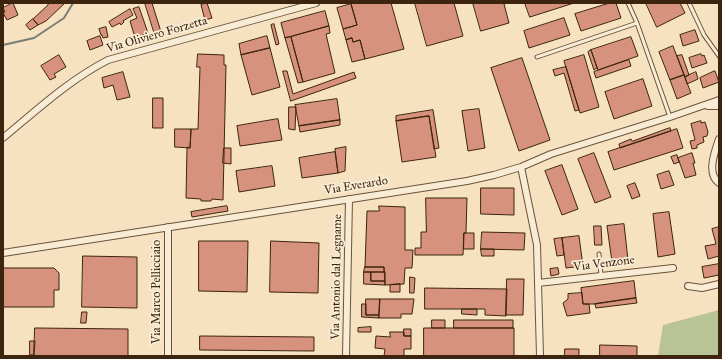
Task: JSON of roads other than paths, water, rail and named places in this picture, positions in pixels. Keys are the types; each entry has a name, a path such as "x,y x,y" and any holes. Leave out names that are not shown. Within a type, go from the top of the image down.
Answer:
{"street":[{"name":"Via Oliviero Forzetta","path":"3,138 68,85 91,68 108,60 316,3"},
{"name":"Via Everardo","path":"3,253 494,175 521,167 551,154 705,106 719,100"},
{"name":"Via Everardo","path":"705,106 719,106"},
{"path":"719,140 715,152 713,172 714,177 719,183"},
{"path":"521,167 537,245 540,356"},
{"name":"Via Antonio dal Legname","path":"346,356 349,199"},
{"name":"Via Marco Pellicciaio","path":"168,227 168,356"},
{"name":"Via Venzone","path":"538,283 673,268"},
{"path":"688,286 702,288 719,284"}],"lane":[{"path":"628,3 637,23 670,117"},
{"path":"689,3 704,35 719,56"},
{"path":"536,57 637,23"},
{"path":"599,254 601,275"}],"waterway":[{"path":"3,45 34,38 64,18 73,3"}]}
